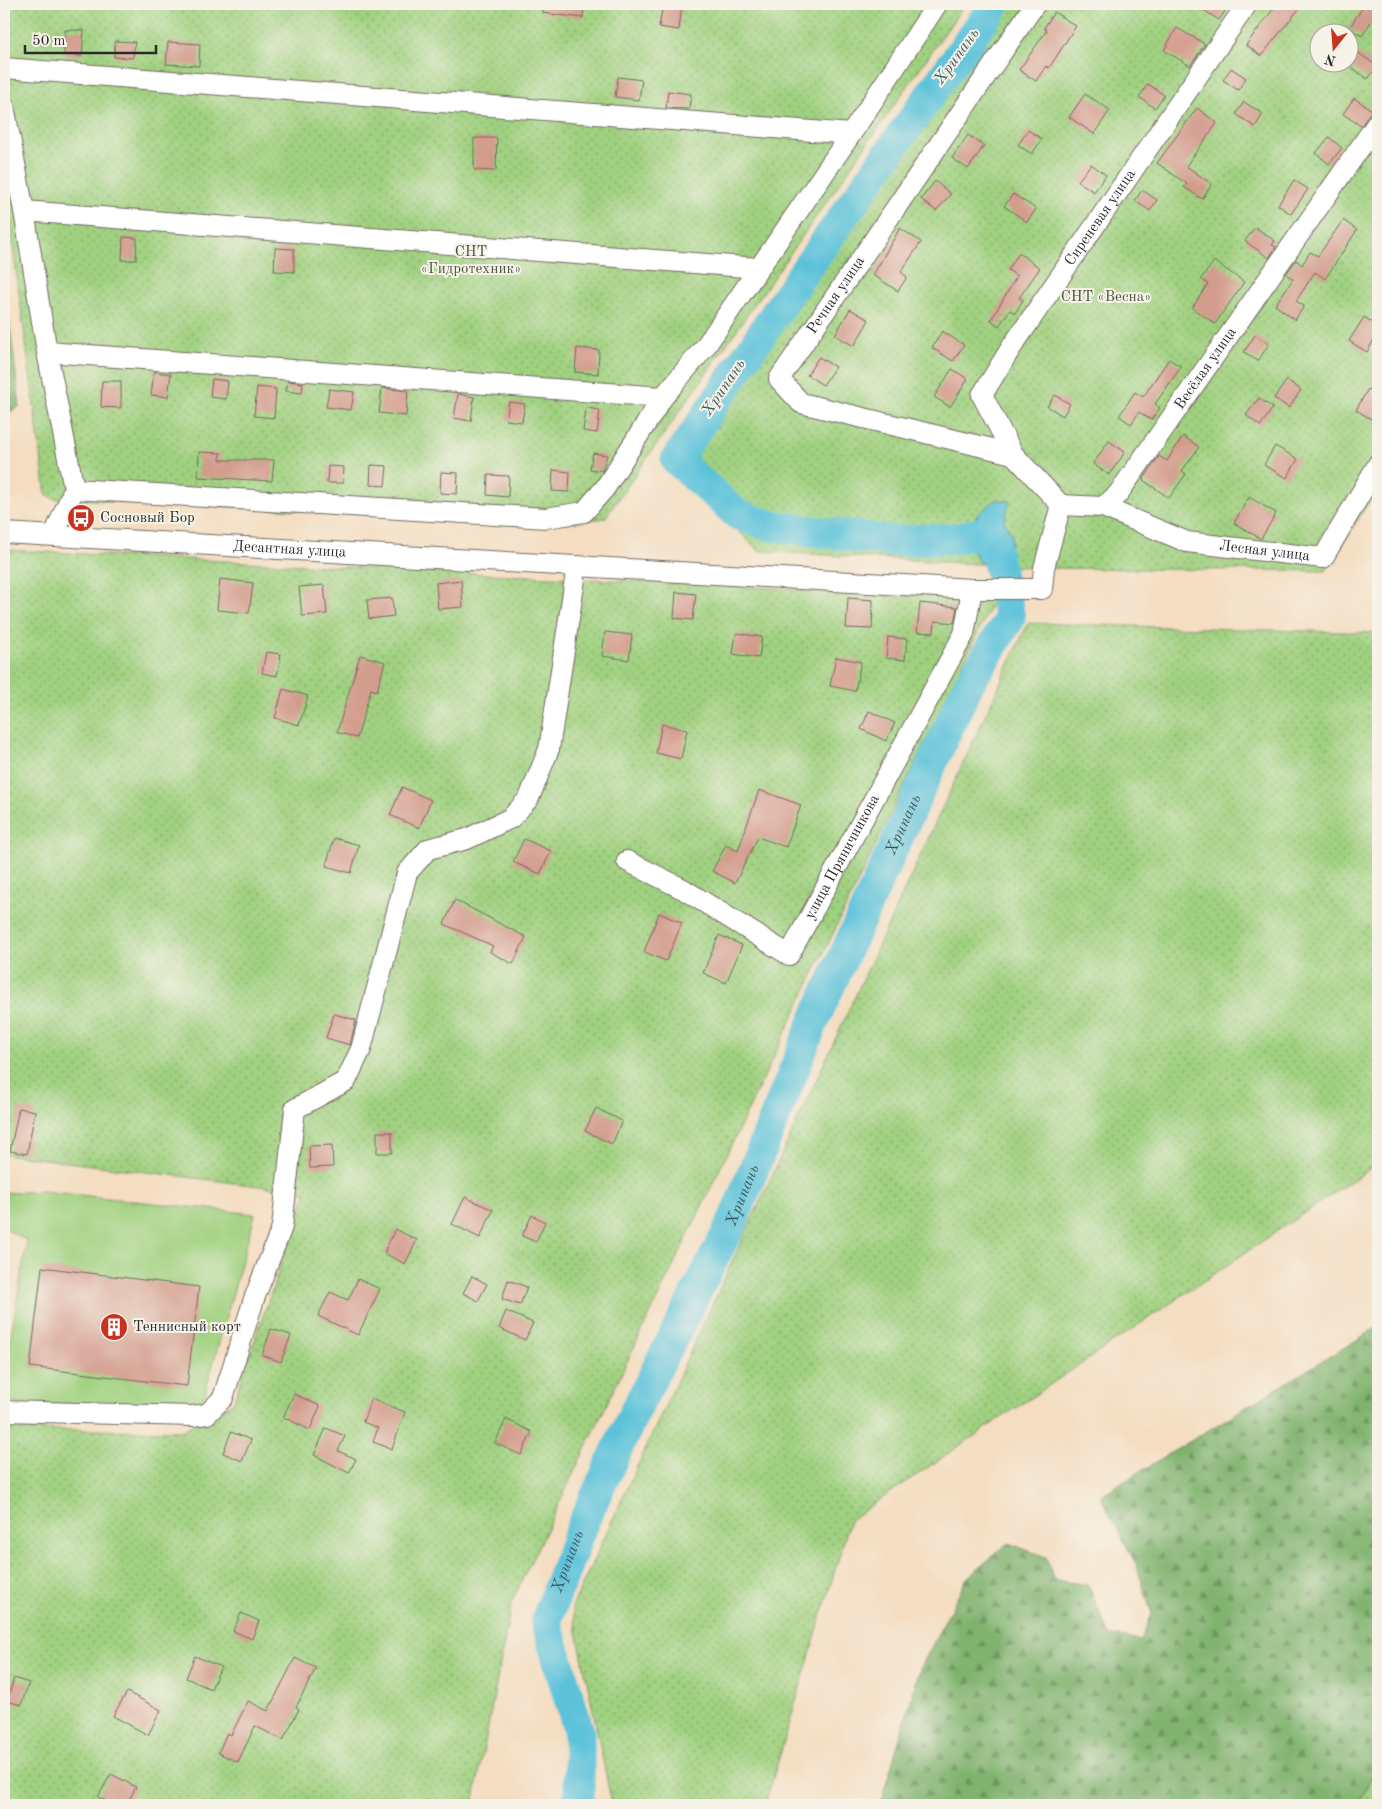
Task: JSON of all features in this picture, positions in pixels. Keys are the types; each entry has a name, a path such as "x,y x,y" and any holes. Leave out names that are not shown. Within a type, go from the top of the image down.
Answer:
{"street":[{"path":"74,489 546,518 584,512 604,488 664,397 705,347 851,134 937,4"},
{"name":"Речная улица","path":"1013,454 801,403 779,378 1035,4"},
{"name":"Сиреневая улица","path":"1061,505 1013,454 982,395 1011,348 1247,4"},
{"path":"4,68 851,134"},
{"path":"4,106 24,211 46,352 74,489 54,535"},
{"name":"Весёлая улица","path":"1103,506 1118,494 1378,122"},
{"path":"24,211 758,268"},
{"path":"46,352 664,397"},
{"name":"Лесная улица","path":"1103,506 1187,542 1323,558 1378,464"},
{"path":"1061,505 1103,506"},
{"name":"Десантная улица","path":"4,533 575,572 972,588 1042,589 1044,568 1061,505"},
{"path":"4,1411 192,1416 208,1414 223,1398 254,1299 282,1227 296,1109 346,1081 361,1049 407,873 428,849 467,839 511,818 529,798 549,748 575,572"},
{"name":"улица Пряничникова","path":"627,862 683,889 789,955 964,634 972,588"}],"green space":[{"name":"СНТ «Гидротехник»","path":"4,4 965,4 605,518 569,523 55,499 46,494 4,181"},
{"name":"СНТ «Весна»","path":"980,4 1378,4 1378,487 1326,571 1044,568 759,551 662,456"},
{"path":"4,276 20,406 4,416"},
{"path":"4,550 994,599 512,1601 473,1805 4,1805 4,1429 181,1431 233,1403 306,1192 4,1154 4,924 7,895 4,884"},
{"path":"1028,623 1378,633 1378,1163 850,1520 765,1805 612,1805 572,1607"},
{"path":"43,1191 255,1214 201,1407 4,1403 4,1377 27,1241 4,1228 4,1193"},
{"path":"1378,1327 1378,1764 1358,1805 880,1805 920,1669 967,1578 1008,1543 1046,1557 1054,1580 1088,1585 1110,1636 1141,1640 1152,1614 1136,1564 1100,1496"},
{"path":"1378,1764 1378,1805 1358,1805"}],"water":[{"path":"995,500 1010,501 1004,521 1012,535 1010,550 999,561 978,562 973,548 976,516"}],"building":[{"path":"544,4 584,4 583,18 543,13"},
{"path":"663,4 682,4 679,30 659,27"},
{"path":"1194,4 1230,4 1219,20"},
{"path":"1277,4 1303,4 1261,56 1246,45"},
{"path":"1365,4 1378,4 1378,11 1362,36 1360,35 1360,22 1353,22"},
{"path":"1054,12 1076,26 1049,68 1046,66 1036,81 1019,70 1047,30 1044,28"},
{"path":"1177,28 1205,44 1190,66 1164,50"},
{"path":"65,30 84,30 82,56 64,55"},
{"path":"115,41 135,42 133,58 114,57"},
{"path":"168,42 200,44 199,66 166,64"},
{"path":"1360,54 1377,66 1368,79 1358,72 1360,72"},
{"path":"1231,68 1246,78 1238,90 1223,80"},
{"path":"618,77 642,80 639,100 615,97"},
{"path":"1148,84 1164,95 1155,108 1139,97"},
{"path":"668,91 691,94 689,109 666,108"},
{"path":"1085,94 1110,110 1094,134 1069,117"},
{"path":"1354,98 1372,110 1361,126 1343,114"},
{"path":"1244,102 1263,114 1255,127 1236,114"},
{"path":"1197,108 1217,123 1186,166 1212,184 1202,199 1184,187 1187,184 1157,163"},
{"path":"1028,130 1042,139 1032,154 1018,145"},
{"path":"968,135 984,146 968,169 952,158"},
{"path":"1329,137 1342,148 1329,164 1316,153"},
{"path":"474,138 497,138 496,171 474,170"},
{"path":"1091,164 1106,175 1094,192 1078,181"},
{"path":"1294,180 1308,189 1291,214 1278,205"},
{"path":"935,181 951,194 936,211 921,199"},
{"path":"1142,190 1157,200 1150,211 1135,201"},
{"path":"1013,194 1036,209 1027,222 1004,206"},
{"path":"1343,220 1357,230 1325,279 1315,272 1296,301 1304,306 1295,320 1275,305 1293,279 1286,274 1296,260 1302,265 1310,252 1318,256"},
{"path":"1255,227 1275,241 1272,245 1276,247 1269,258 1245,241"},
{"path":"900,228 921,242 901,272 907,277 898,291 873,275"},
{"path":"123,237 137,238 136,260 122,260"},
{"path":"275,248 294,249 294,272 274,271"},
{"path":"1019,253 1040,268 1019,298 1023,300 1015,313 1010,310 999,326 991,320 1017,276 1008,270"},
{"path":"1214,261 1244,282 1215,324 1192,308 1208,284 1201,279"},
{"path":"850,309 869,320 854,346 835,335"},
{"path":"1364,317 1378,326 1378,333 1367,352 1349,341"},
{"path":"942,331 964,345 953,361 932,348"},
{"path":"1255,335 1269,344 1258,361 1244,352"},
{"path":"577,348 599,350 598,374 575,372"},
{"path":"819,357 835,367 823,385 807,375"},
{"path":"1169,359 1181,367 1155,404 1160,408 1151,420 1139,412 1131,424 1119,416 1135,392 1143,397"},
{"path":"952,369 968,379 950,407 934,397"},
{"path":"154,372 171,374 168,397 151,395"},
{"path":"212,379 228,381 226,399 210,397"},
{"path":"1287,380 1301,390 1289,408 1274,398"},
{"path":"102,381 121,381 121,408 101,407"},
{"path":"288,381 303,383 302,393 286,391"},
{"path":"257,387 276,389 274,418 254,416"},
{"path":"382,388 408,391 406,416 379,413"},
{"path":"329,389 354,392 351,410 326,407"},
{"path":"1368,389 1378,395 1378,405 1371,419 1356,410"},
{"path":"458,394 474,397 471,421 454,418"},
{"path":"1055,395 1070,404 1063,416 1047,406"},
{"path":"1259,398 1273,408 1260,426 1246,415"},
{"path":"509,402 525,404 522,422 506,420"},
{"path":"586,408 600,410 597,433 583,431"},
{"path":"1183,436 1199,447 1182,471 1186,474 1169,498 1143,480 1159,456 1167,461"},
{"path":"1109,441 1125,452 1109,475 1093,464"},
{"path":"1275,446 1298,459 1287,478 1264,465"},
{"path":"199,452 221,453 220,460 274,460 272,481 198,477"},
{"path":"593,453 607,455 602,471 590,469"},
{"path":"371,465 387,466 385,486 370,485"},
{"path":"328,466 344,467 343,483 327,483"},
{"path":"553,470 570,472 569,492 552,491"},
{"path":"441,472 458,473 457,494 440,493"},
{"path":"488,475 509,476 508,497 487,495"},
{"path":"1249,497 1276,513 1261,539 1234,523"},
{"path":"220,579 253,583 249,613 217,610"},
{"path":"461,580 463,607 438,609 436,583"},
{"path":"324,585 327,614 302,616 299,587"},
{"path":"676,592 696,594 693,620 674,618"},
{"path":"392,598 394,616 369,619 367,600"},
{"path":"848,598 873,600 872,629 846,628"},
{"path":"920,603 957,607 954,623 935,621 934,633 917,632"},
{"path":"605,632 632,635 629,660 602,656"},
{"path":"736,633 762,637 759,658 733,654"},
{"path":"888,637 907,639 905,660 886,658"},
{"path":"266,652 281,654 277,676 262,673"},
{"path":"360,655 385,662 377,691 371,689 357,738 337,732"},
{"path":"836,657 861,662 855,691 830,686"},
{"path":"283,689 308,696 299,725 275,718"},
{"path":"869,711 895,723 886,741 861,729"},
{"path":"662,724 687,730 681,759 656,753"},
{"path":"402,787 431,800 419,828 390,815"},
{"path":"759,790 801,805 786,847 758,837 735,883 712,871 726,845 738,851"},
{"path":"334,838 359,845 351,873 326,866"},
{"path":"524,839 551,851 540,874 513,862"},
{"path":"455,900 526,937 513,964 490,952 493,946 444,924"},
{"path":"659,913 682,923 666,961 644,952"},
{"path":"719,935 742,945 726,983 703,973"},
{"path":"334,1014 356,1020 350,1045 326,1038"},
{"path":"19,1108 35,1111 27,1154 10,1151"},
{"path":"596,1108 622,1121 612,1144 585,1131"},
{"path":"377,1132 392,1132 392,1153 377,1153"},
{"path":"332,1145 333,1167 310,1168 309,1146"},
{"path":"465,1197 493,1210 480,1238 452,1224"},
{"path":"532,1215 545,1222 536,1242 522,1236"},
{"path":"395,1229 417,1240 405,1264 384,1253"},
{"name":"Теннисный корт","path":"42,1267 199,1287 187,1386 30,1367"},
{"path":"472,1276 487,1284 478,1301 463,1293"},
{"path":"358,1279 380,1289 358,1335 318,1316 330,1292 348,1300"},
{"path":"508,1280 527,1287 520,1305 502,1299"},
{"path":"506,1311 533,1323 525,1340 499,1328"},
{"path":"271,1329 291,1335 281,1362 262,1355"},
{"path":"294,1394 320,1406 310,1430 283,1417"},
{"path":"371,1399 405,1412 392,1449 373,1442 378,1428 363,1422"},
{"path":"506,1419 532,1432 521,1455 495,1443"},
{"path":"326,1428 345,1436 338,1451 356,1459 349,1473 314,1455"},
{"path":"231,1432 251,1440 242,1461 223,1453"},
{"path":"241,1613 259,1621 252,1639 233,1631"},
{"path":"195,1656 221,1667 211,1689 186,1678"},
{"path":"295,1658 316,1668 296,1707 299,1709 283,1740 255,1726 238,1762 218,1753 227,1733 231,1735 248,1701 268,1711"},
{"path":"14,1678 29,1683 21,1705 7,1701"},
{"path":"127,1692 161,1710 148,1735 113,1716"},
{"path":"111,1774 136,1787 126,1805 113,1805 98,1797"}],"waterway":[{"name":"Хрипань","path":"995,4 798,280 676,460 738,515 772,526 892,541 959,538 974,534 994,541 1002,581"},
{"name":"Хрипань","path":"579,1805 579,1732 546,1621 583,1523 634,1413 732,1223 813,1023 968,685 1010,618 1006,599"}],"place":[{"name":"Сосновый Бор","path":"81,518"},
{"name":"Теннисный корт","path":"114,1327"}]}
